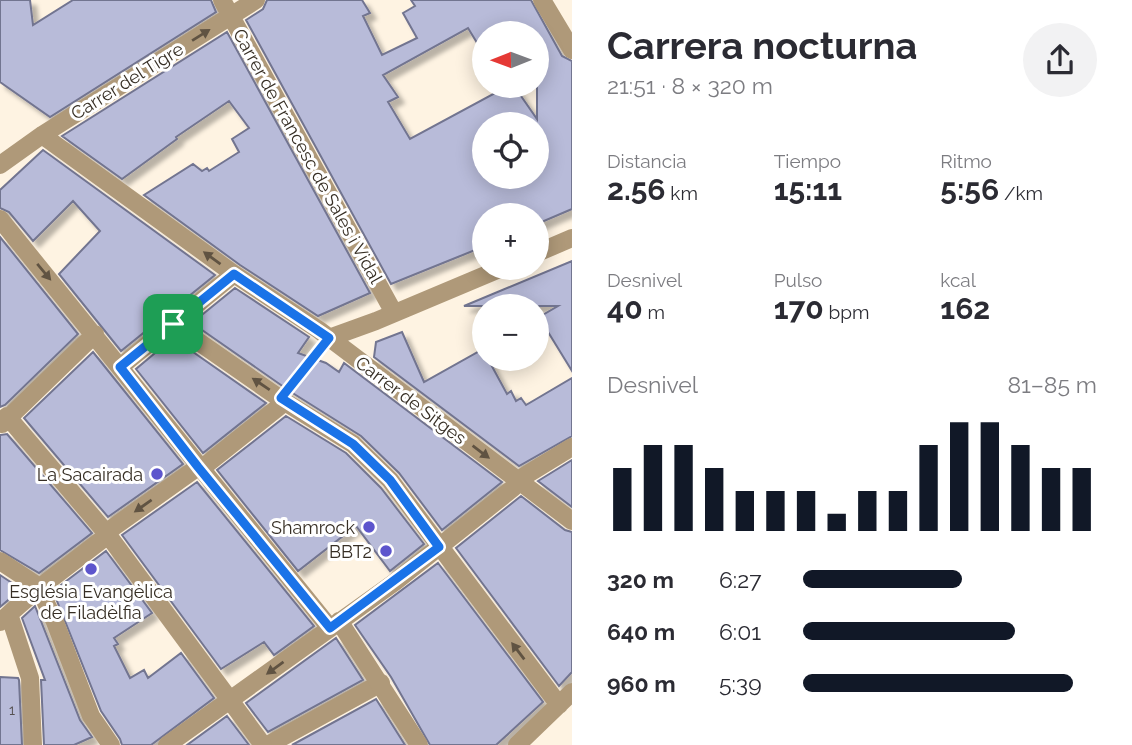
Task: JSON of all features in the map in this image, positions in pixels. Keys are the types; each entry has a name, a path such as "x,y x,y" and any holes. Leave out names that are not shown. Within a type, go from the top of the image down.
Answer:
{"street":[{"name":"Carrer del Tigre","path":"0,165 227,8 256,0"},
{"path":"542,0 572,50"},
{"name":"Carrer de Francesc de Sales i Vidal","path":"227,8 394,313"},
{"name":"Carrer de Sitges","path":"42,135 234,274 329,338 572,521"},
{"path":"0,219 95,334 198,467 290,577 335,624 381,683 419,745"},
{"path":"549,248 572,238"},
{"path":"120,367 234,274"},
{"path":"329,338 473,280"},
{"path":"173,324 283,400 353,444 390,480 439,547 567,701 517,745"},
{"path":"95,334 4,421 108,536 266,745 381,683"},
{"path":"33,745 30,678 4,618 108,536 111,529 198,467 207,464 283,400"},
{"path":"173,740 395,582 513,488 518,480 572,447"},
{"path":"0,561 39,588 91,716 111,745"}],"path":[{"path":"283,400 329,338"}],"building":[{"path":"0,0 30,0 33,25 73,0 211,0 216,12 50,117 0,82"},
{"path":"267,0 362,0 370,13 363,16 382,55 417,38 403,13 415,6 411,0 531,0 543,21 472,21 472,35 468,28 383,75 398,97 388,102 410,139 486,98 522,98 532,112 472,112 472,189 549,189 549,112 537,112 537,98 550,98 550,34 562,56 572,61 572,209 549,219 549,203 472,203 472,251 391,284 246,20 263,9"},
{"path":"227,32 370,293 318,316 240,265 144,195 193,164 202,171 207,168 209,171 239,152 232,139 249,128 229,101 176,137 177,139 122,179 62,136"},
{"path":"43,150 215,275 121,351 59,274 100,231 73,201 33,241 9,212 0,208 0,190"},
{"path":"0,237 78,334 0,407"},
{"path":"572,261 572,371 549,334 549,311 558,306 549,306 549,294 493,294 526,280 549,280 549,271"},
{"path":"235,288 309,337 298,353 326,363 339,372 344,363 502,482 442,530 399,473 361,436 291,392 192,323"},
{"path":"402,332 424,382 472,355 472,371 495,371 507,394 511,391 516,401 521,398 526,405 572,378 572,436 519,466 374,357 376,342"},
{"path":"173,338 266,403 203,453 136,369"},
{"path":"93,352 183,464 108,517 24,418"},
{"path":"286,416 346,453 381,488 424,544 390,571 356,526 298,571 217,470"},
{"path":"7,434 92,533 39,573 0,550 0,435"},
{"path":"572,460 572,507 538,481"},
{"path":"197,482 314,626 274,655 264,642 221,669 122,535"},
{"path":"521,496 565,530 572,532 572,672 559,686 456,548"},
{"path":"106,551 152,613 114,638 118,644 114,646 130,678 144,670 148,678 181,653 214,698 151,745 122,745 101,711 53,591"},
{"path":"438,563 543,702 496,745 430,745 391,677 355,625"},
{"path":"0,575 21,589 0,607"},
{"path":"35,606 80,720 92,737 74,745 44,745 41,680 45,680 22,618"},
{"path":"336,638 363,680 268,732 246,703"},
{"path":"0,677 19,680 22,745 0,745"},
{"path":"376,699 405,745 292,745"},
{"path":"227,716 249,745 187,745"}],"place":[{"name":"La Sacairada","path":"157,474"},
{"name":"Shamrock","path":"369,527"},
{"name":"BBT2","path":"386,551"},
{"name":"Església Evangèlica de Filadèlfia","path":"91,569"}],"route":[{"path":"234,274 320,330 329,338 281,398 353,444 390,480 439,547 330,628 120,367 173,324 234,274"}]}
